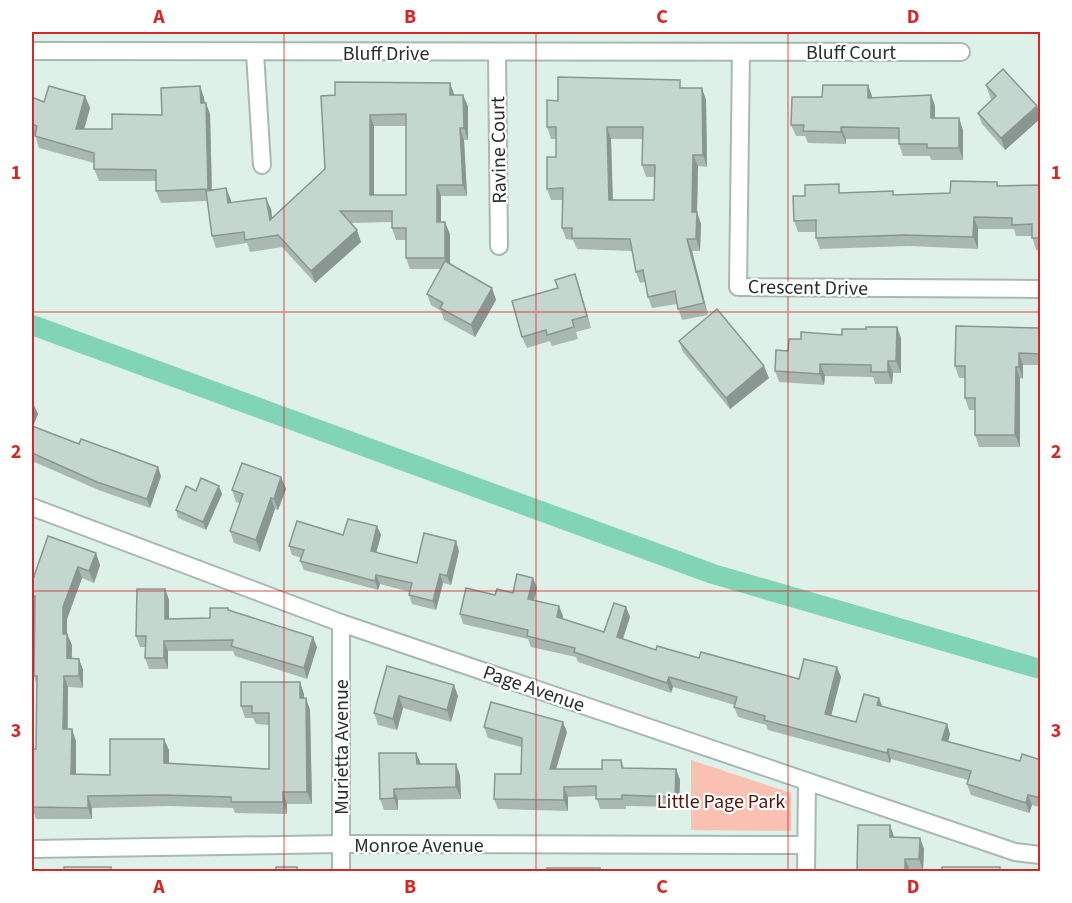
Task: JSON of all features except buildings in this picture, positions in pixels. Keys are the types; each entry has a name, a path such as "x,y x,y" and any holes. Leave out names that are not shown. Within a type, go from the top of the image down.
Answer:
{"street":[{"name":"Bluff Drive","path":"32,51 741,52"},
{"name":"Bluff Court","path":"741,52 961,52"},
{"name":"Crescent Drive","path":"741,52 738,287 1041,289"},
{"path":"255,53 262,165"},
{"name":"Ravine Court","path":"497,53 500,246"},
{"name":"Page Avenue","path":"32,507 341,622 1015,852 1041,855"},
{"name":"Murietta Avenue","path":"341,622 341,872"},
{"path":"806,872 807,782"},
{"name":"Monroe Avenue","path":"32,849 341,844 806,845"}],"green space":[{"name":"Little Page Park","path":"691,760 791,793 791,831 691,830"}],"waterway":[{"path":"32,325 713,574 1040,669"}]}
